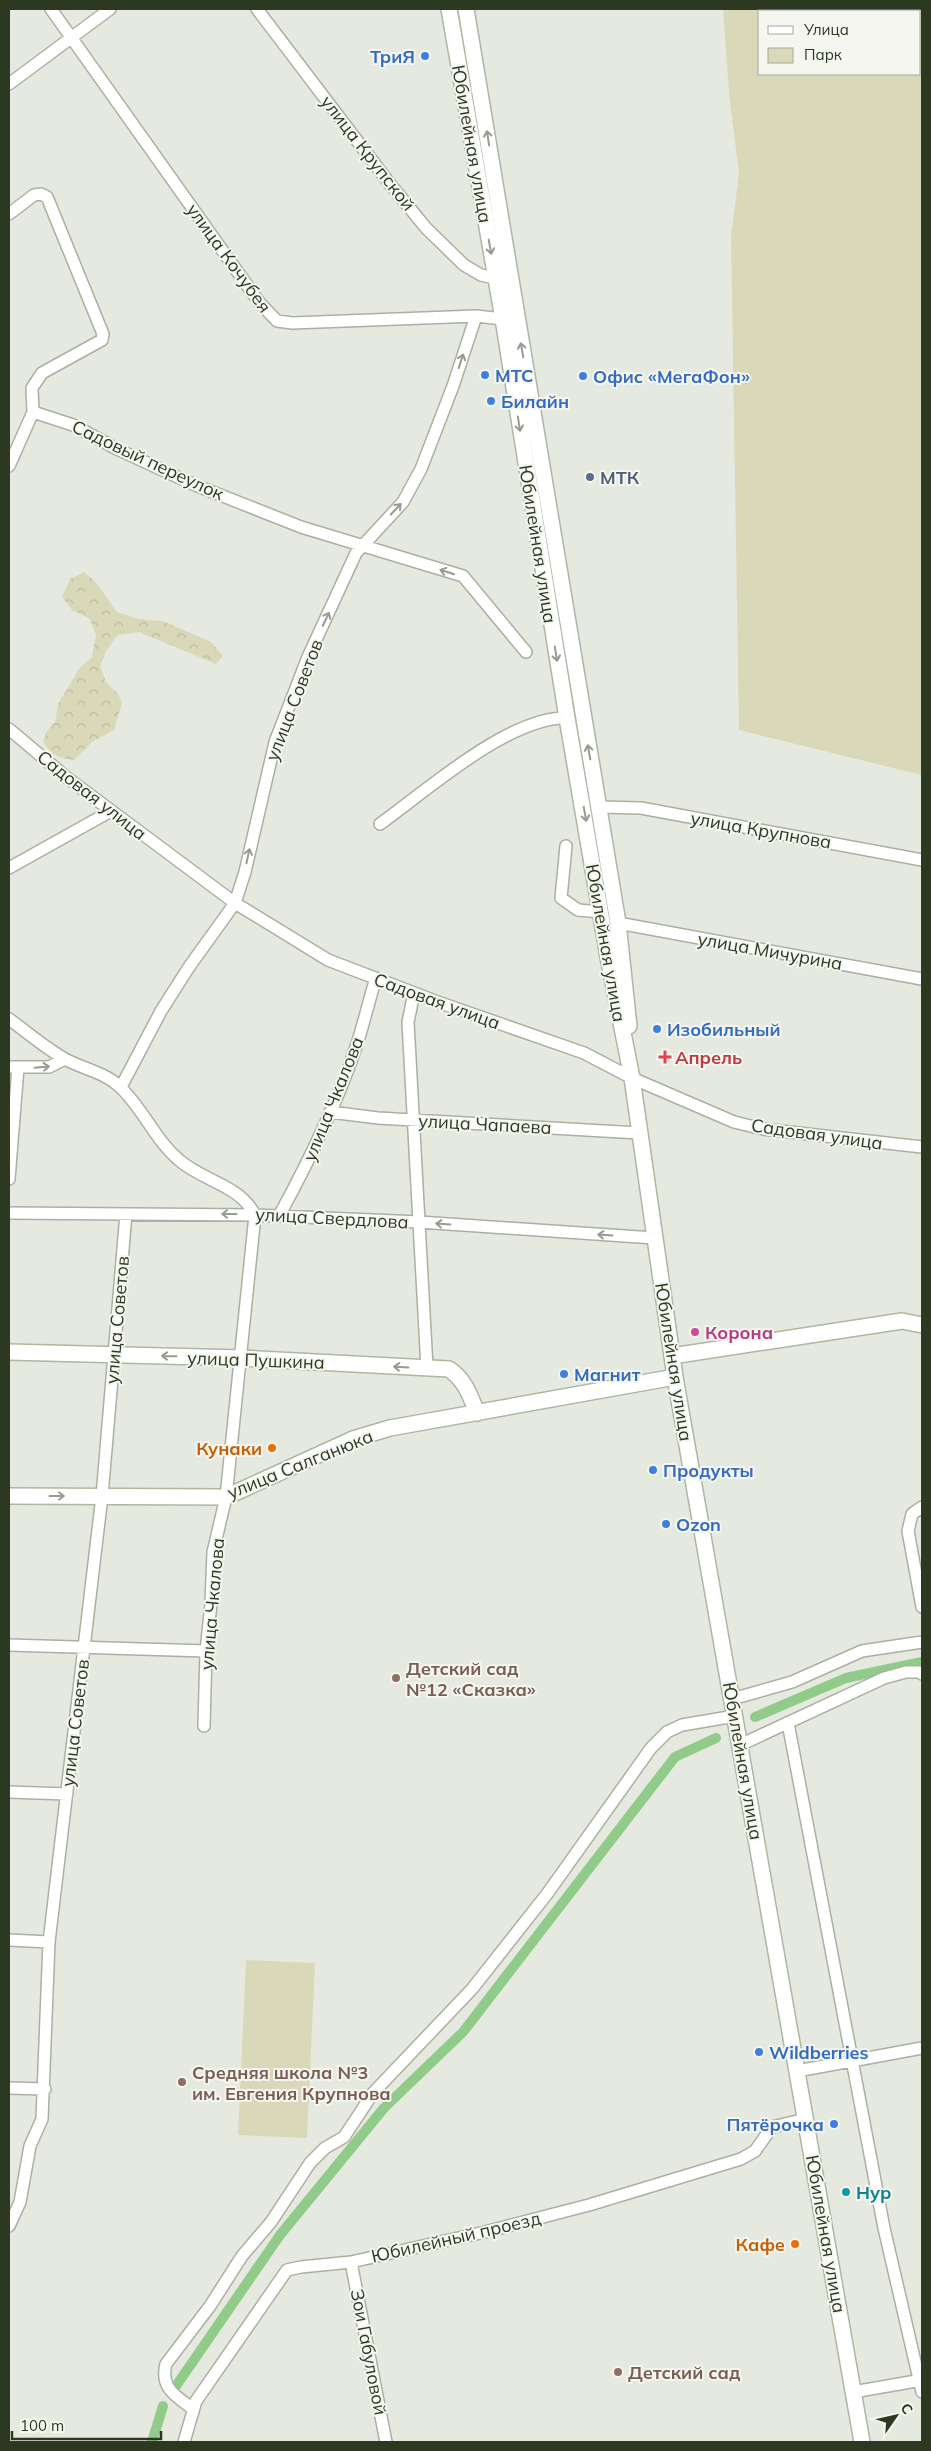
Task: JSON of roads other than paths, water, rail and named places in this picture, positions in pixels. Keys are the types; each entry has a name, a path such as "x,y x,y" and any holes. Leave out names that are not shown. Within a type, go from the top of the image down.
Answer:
{"main road":[{"name":"Юбилейная улица","path":"466,9 510,318 546,591 600,912 632,1078"},
{"name":"Юбилейная улица","path":"447,12 495,278 510,318 562,588 623,954 632,1078 675,1376 862,2442"},
{"path":"546,591 562,588"},
{"path":"672,1356 902,1321 922,1325"},
{"name":"улица Пушкина","path":"9,1352 241,1358 449,1369 459,1375 466,1386 477,1413"},
{"name":"улица Салганюка","path":"9,1496 226,1497 353,1439 390,1428 675,1376"}],"street":[{"name":"улица Кочубея","path":"51,9 259,302 277,321 292,323 476,316 510,318"},
{"path":"9,84 110,9"},
{"name":"улица Крупской","path":"257,9 390,184 426,228 464,265 481,275 495,278"},
{"path":"9,214 38,193 43,194 48,200 103,334 102,340 42,373 32,388 33,412 9,466"},
{"name":"улица Советов","path":"121,1087 161,1011 234,903 245,872 275,742 308,657 356,553 404,502 421,469 453,386 476,316"},
{"name":"Садовый переулок","path":"33,412 73,425 117,449 195,485 301,527 463,576 526,652"},
{"path":"380,824 444,777 516,729 551,718 567,718"},
{"name":"Садовая улица","path":"9,729 66,777 234,903 328,960 414,993 584,1053 632,1078 734,1122 762,1129 922,1147"},
{"name":"улица Крупнова","path":"599,807 641,808 922,860"},
{"path":"9,868 111,811"},
{"path":"566,846 562,898 578,910 600,912"},
{"name":"улица Мичурина","path":"618,923 922,979"},
{"name":"улица Чкалова","path":"279,1216 302,1174 330,1112 357,1043 376,978"},
{"path":"414,993 408,1022 412,1120 428,1368"},
{"path":"9,1019 65,1059 109,1078 121,1087 164,1146 194,1172 241,1195 249,1203 255,1215"},
{"path":"9,1179 13,1068 49,1067 65,1059"},
{"name":"улица Чапаева","path":"330,1112 412,1120 639,1133"},
{"name":"улица Свердлова","path":"9,1213 255,1215 419,1222 654,1238"},
{"name":"улица Советов","path":"9,2226 20,2202 30,2146 42,2119 49,1942 102,1496 126,1214"},
{"name":"улица Чкалова","path":"204,1726 206,1651 211,1604 213,1552 226,1497 255,1215"},
{"path":"922,1507 912,1514 908,1531 922,1607"},
{"path":"732,1699 792,1682 862,1651 922,1642"},
{"path":"9,1645 206,1651"},
{"path":"740,1746 884,1678 906,1672 920,1672 922,1674"},
{"path":"192,2408 167,2387 164,2372 166,2364 210,2306 242,2256 271,2222 310,2162 325,2148 344,2137 373,2093 472,1989 547,1894 651,1748 667,1732 682,1725 735,1716"},
{"path":"788,1723 884,2228 922,2384 854,2392"},
{"path":"9,1792 67,1794"},
{"path":"9,1940 49,1942"},
{"path":"797,2071 922,2048"},
{"path":"9,2088 44,2089"},
{"name":"Юбилейный проезд","path":"184,2442 192,2408 287,2270 352,2262 589,2205 741,2159 755,2151 772,2127 806,2119"},
{"name":"Зои Габуловой","path":"352,2262 386,2442"}],"waterway":[{"path":"755,1717 846,1678 922,1662"},
{"path":"176,2386 280,2235 384,2108 463,2032 675,1757 716,1738"},
{"path":"152,2442 163,2406"}],"place":[{"name":"ТриЯ","path":"425,56"},
{"name":"МТС","path":"485,375"},
{"name":"Офис «МегаФон»","path":"583,376"},
{"name":"Билайн","path":"491,401"},
{"name":"МТК","path":"590,477"},
{"name":"Изобильный","path":"657,1029"},
{"name":"Апрель","path":"665,1057"},
{"name":"Корона","path":"695,1332"},
{"name":"Магнит","path":"564,1374"},
{"name":"Кунаки","path":"272,1448"},
{"name":"Продукты","path":"653,1470"},
{"name":"Ozon","path":"666,1524"},
{"name":"Детский сад №12 «Сказка»","path":"396,1678"},
{"name":"Wildberries","path":"759,2052"},
{"name":"Средняя школа №3 им. Евгения Крупнова","path":"182,2082"},
{"name":"Пятёрочка","path":"834,2124"},
{"name":"Нур","path":"846,2192"},
{"name":"Кафе","path":"795,2244"},
{"name":"Детский сад","path":"618,2372"}]}
